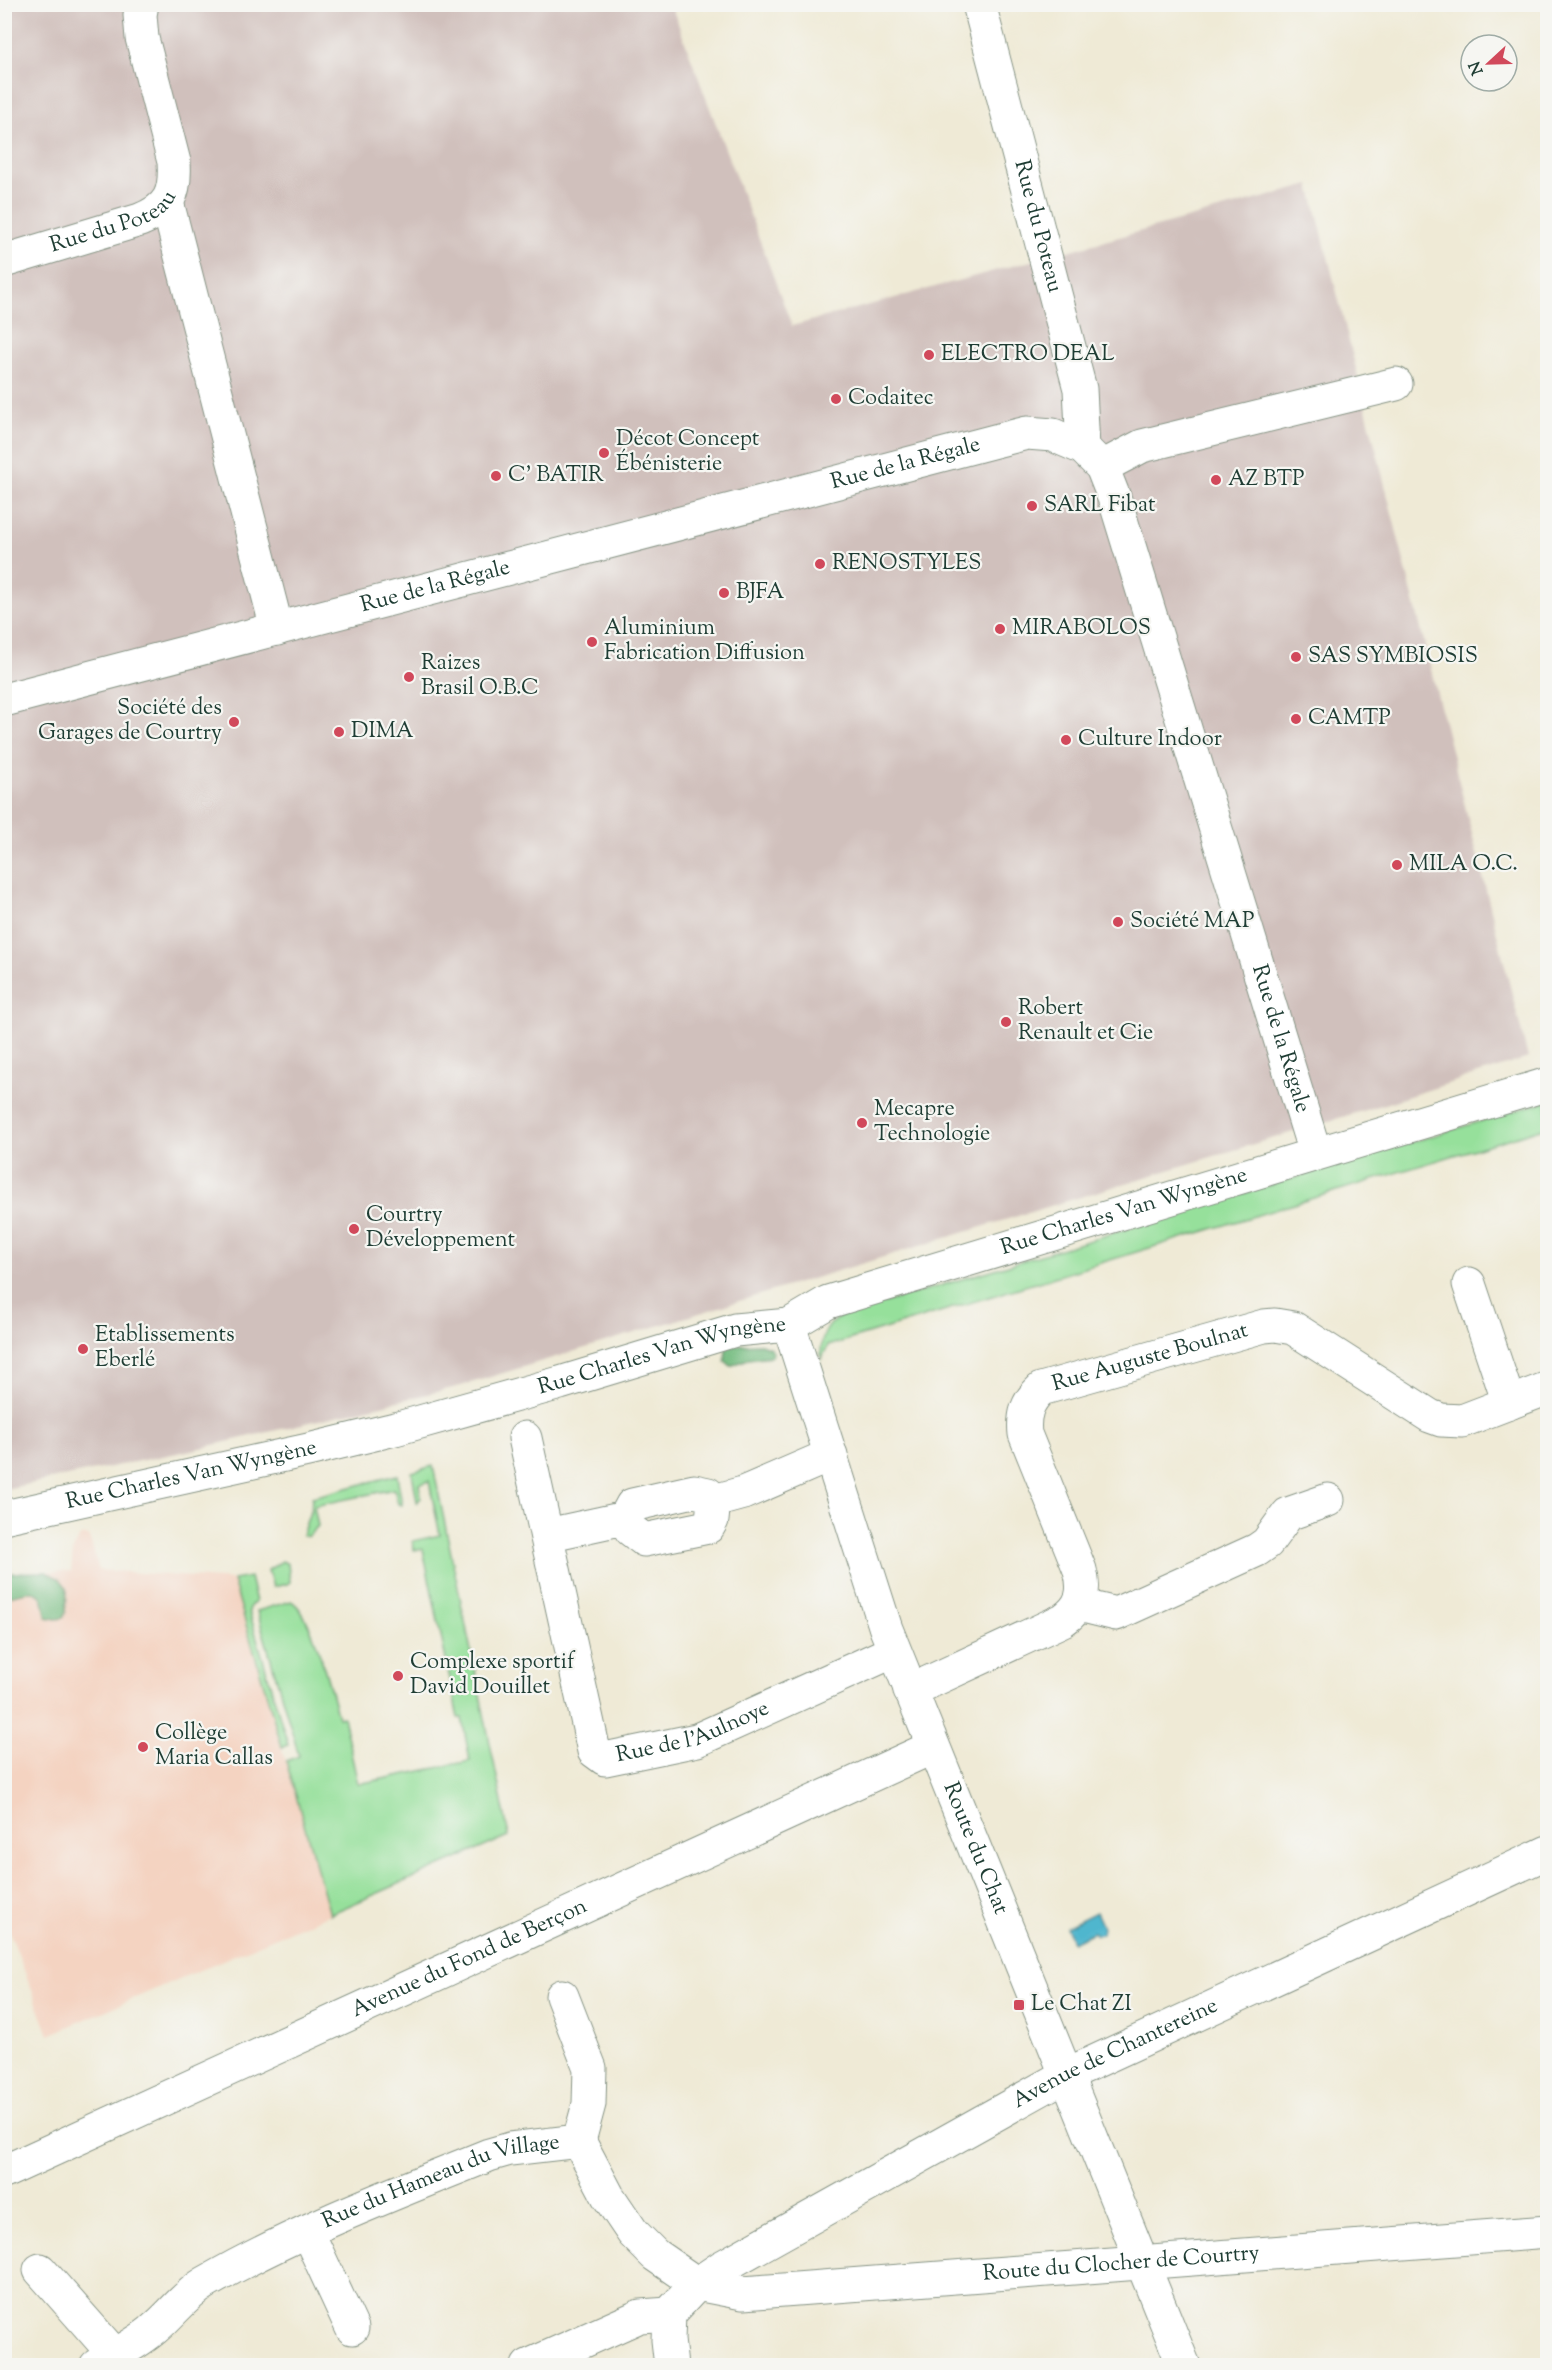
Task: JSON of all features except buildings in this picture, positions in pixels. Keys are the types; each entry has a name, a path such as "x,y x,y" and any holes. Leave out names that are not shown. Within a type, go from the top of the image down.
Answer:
{"street":[{"name":"Rue du Poteau","path":"4,261 140,220 159,211 167,202 175,180 174,162 142,38 140,15 142,4"},
{"name":"Rue du Poteau","path":"979,4 1080,389 1092,458"},
{"path":"167,202 277,629"},
{"path":"1092,458 1396,384"},
{"name":"Rue de la Régale","path":"4,700 1016,436 1053,435 1092,458 1115,500 1315,1153"},
{"name":"Rue Charles Van Wyngène","path":"4,1517 395,1429 560,1383 735,1330 789,1325 828,1302 1548,1084"},
{"path":"1469,1284 1509,1403"},
{"name":"Route du Chat","path":"789,1325 894,1651 1184,2366"},
{"name":"Rue Auguste Boulnat","path":"1079,1605 1084,1591 1080,1570 1024,1434 1023,1422 1028,1405 1041,1389 1194,1344 1275,1325 1293,1328 1441,1420 1462,1421 1548,1388"},
{"name":"Rue de l'Aulnoye","path":"525,1438 594,1751 605,1759 697,1740 894,1651"},
{"path":"548,1535 625,1518 632,1505 694,1491 708,1494 714,1501 743,1493 831,1455"},
{"path":"910,1691 1063,1620 1079,1605 1116,1614 1257,1550 1267,1543 1288,1514 1328,1500"},
{"name":"Avenue du Fond de Berçon","path":"4,2172 933,1747"},
{"name":"Avenue de Chantereine","path":"669,2314 698,2284 742,2256 1066,2075 1548,1852"},
{"name":"Rue du Hameau du Village","path":"562,1995 590,2068 589,2104 579,2141 608,2196 633,2233 655,2255 698,2284"},
{"name":"Rue du Hameau du Village","path":"39,2270 105,2360 155,2328 187,2296 202,2285 307,2231 489,2155 510,2149 579,2141"},
{"name":"Rue du Hameau du Village","path":"307,2231 352,2328"},
{"name":"Route du Clocher de Courtry","path":"698,2284 743,2293 1548,2232"},
{"path":"528,2366 640,2316 669,2314 668,2340 671,2366"}],"shaded area":[{"path":"4,5 671,5 792,326 1310,185 1528,1058 1375,1107 461,1386 201,1448 5,1489"},
{"name":"Collège Maria Callas","path":"80,1536 89,1536 99,1570 233,1580 330,1914 49,2035 5,1920 5,1573 71,1571 73,1550"}],"green space":[{"path":"1547,1101 1547,1127 828,1346 821,1359 825,1332 832,1322 844,1315"},
{"path":"761,1344 771,1348 773,1353 771,1356 748,1359 731,1366 725,1361 726,1349 731,1345"},
{"path":"433,1466 509,1836 330,1914 286,1761 299,1756 257,1611 291,1601 299,1608 320,1654 338,1717 343,1717 358,1784 470,1761 462,1718 458,1718 423,1549 414,1550 413,1541 440,1535 429,1481 419,1484 421,1498 417,1502 412,1472"},
{"path":"397,1475 402,1505 398,1504 394,1489 314,1506 318,1526 308,1536 302,1535 311,1509 312,1497"},
{"path":"282,1561 288,1564 290,1582 273,1587 268,1570"},
{"path":"46,1572 60,1579 67,1588 66,1611 63,1618 47,1617 42,1598 35,1592 5,1597 5,1573"},
{"path":"250,1577 256,1602 251,1605 249,1611 288,1745 282,1747 233,1580"}],"water":[{"path":"1096,1912 1103,1927 1102,1933 1096,1935 1093,1932 1073,1942 1066,1927"}],"place":[{"name":"ELECTRO DEAL","path":"929,355"},
{"name":"Codaitec","path":"836,399"},
{"name":"Décot Concept Ébénisterie","path":"604,453"},
{"name":"C' BATIR","path":"496,476"},
{"name":"AZ BTP","path":"1216,480"},
{"name":"SARL Fibat","path":"1032,506"},
{"name":"RENOSTYLES","path":"820,564"},
{"name":"BJFA","path":"724,593"},
{"name":"MIRABOLOS","path":"1000,629"},
{"name":"Aluminium Fabrication Diffusion","path":"592,642"},
{"name":"SAS SYMBIOSIS","path":"1296,657"},
{"name":"Raizes Brasil O.B.C","path":"409,677"},
{"name":"CAMTP","path":"1296,719"},
{"name":"Société des Garages de Courtry","path":"234,722"},
{"name":"DIMA","path":"339,732"},
{"name":"Culture Indoor","path":"1066,740"},
{"name":"MILA O.C.","path":"1397,865"},
{"name":"Société MAP","path":"1118,922"},
{"name":"Robert Renault et Cie","path":"1006,1022"},
{"name":"Mecapre Technologie","path":"862,1123"},
{"name":"Courtry Développement","path":"354,1229"},
{"name":"Etablissements Eberlé","path":"83,1349"},
{"name":"Complexe sportif David Douillet","path":"398,1676"},
{"name":"Collège Maria Callas","path":"143,1747"},
{"name":"Le Chat ZI","path":"1019,2005"}]}
